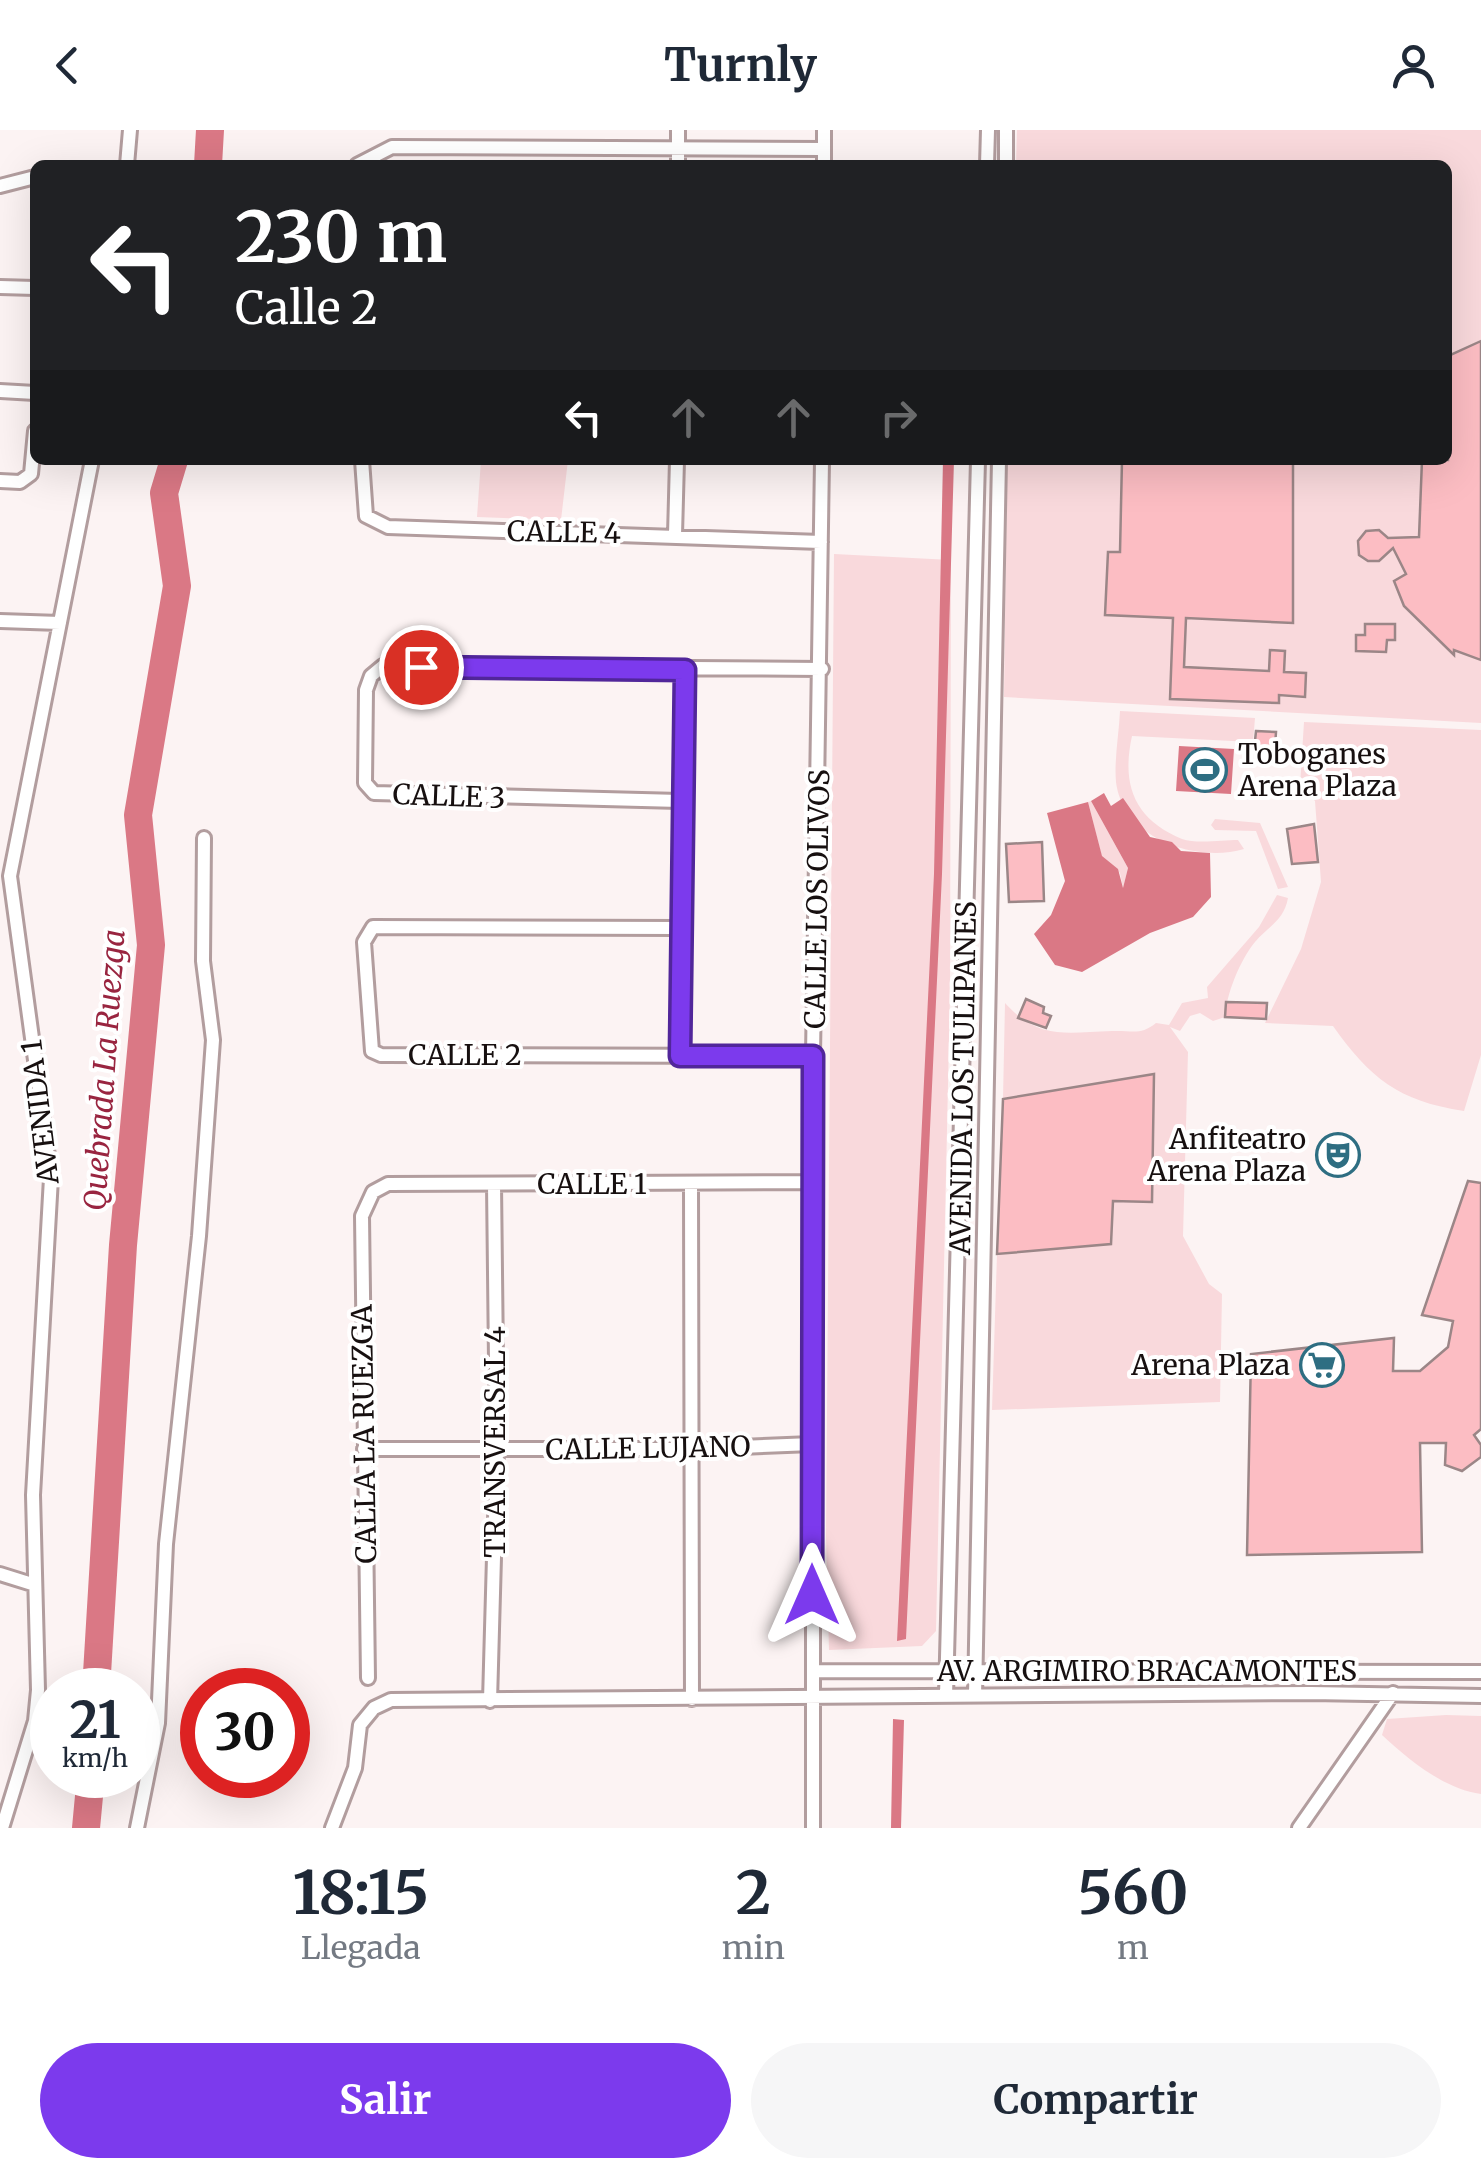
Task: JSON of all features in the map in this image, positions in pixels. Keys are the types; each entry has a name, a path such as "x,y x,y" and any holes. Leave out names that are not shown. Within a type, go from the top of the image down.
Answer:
{"street":[{"path":"127,160 130,130"},
{"path":"678,130 678,160"},
{"path":"824,130 824,160"},
{"path":"986,160 988,130"},
{"path":"1006,130 1006,160"},
{"path":"367,160 392,147 824,149"},
{"path":"0,186 30,178"},
{"path":"0,287 30,288"},
{"path":"0,392 30,393"},
{"path":"0,481 20,482 31,474 32,465"},
{"name":"AVENIDA 1","path":"2,1828 35,1722 32,1584 51,1184 10,876 91,465"},
{"name":"CALLE 4","path":"362,465 366,516 388,528 821,542"},
{"path":"676,465 676,535"},
{"name":"CALLE LOS OLIVOS","path":"813,1828 813,1056 822,669 822,465"},
{"name":"AVENIDA LOS TULIPANES","path":"946,1696 978,465"},
{"name":"AVENIDA LOS TULIPANES","path":"975,1696 999,465"},
{"path":"0,621 60,623"},
{"name":"CALLE 3","path":"680,802 374,793 365,783 366,690 371,676 383,666 822,669"},
{"path":"680,1056 680,802 685,670"},
{"path":"137,1828 158,1723 166,1544 199,1236 211,1060 203,961 204,838"},
{"name":"CALLE 2","path":"679,928 373,927 364,942 368,1039 372,1051 382,1055 813,1056"},
{"path":"962,1137 988,1138"},
{"name":"CALLE 1","path":"373,1192 388,1184 813,1182"},
{"name":"TRANSVERSAL 4","path":"490,1701 498,1449 494,1184"},
{"path":"691,1184 692,1698"},
{"name":"CALLA LA RUEZGA","path":"368,1678 362,1216 373,1192"},
{"name":"CALLE LUJANO","path":"364,1449 693,1449 812,1444"},
{"path":"0,1574 32,1584"},
{"name":"AV. ARGIMIRO BRACAMONTES","path":"812,1670 1481,1672"},
{"path":"1299,1828 1393,1694"},
{"path":"332,1828 355,1768 360,1725 374,1708 391,1700 1481,1696"}],"shaded area":[{"path":"1017,130 1481,130 1481,723 1004,697 1007,465 1452,465 1452,160 1016,160"},
{"path":"481,465 567,465 561,520 477,517"},
{"path":"943,465 954,465 942,874 906,1639 897,1641 934,874"},
{"path":"834,554 951,560 950,993 936,1631 922,1646 829,1650 826,1536"},
{"path":"1120,711 1255,718 1253,742 1132,736 1129,754 1135,799 1153,822 1182,839 1238,840 1244,849 1184,849 1147,832 1132,818 1116,782"},
{"path":"1304,722 1481,730 1481,1055 1464,1111 1421,1101 1388,1084 1360,1060 1333,1026 1265,1023 1301,949 1321,882 1315,801 1300,786"},
{"name":"Toboganes Arena Plaza","path":"1179,746 1234,749 1231,794 1176,791"},
{"path":"1104,793 1111,806 1123,798 1150,837 1172,842 1181,851 1210,853 1211,897 1193,917 1150,933 1082,972 1055,965 1034,934 1051,915 1065,881 1047,813 1088,802 1102,856 1118,869 1123,888 1128,868 1091,801"},
{"path":"1091,801 1128,868 1123,888 1120,873 1102,857 1088,802"},
{"path":"1215,819 1260,823 1288,887 1278,889 1256,831 1215,830 1211,825"},
{"path":"1277,895 1288,898 1286,906 1244,958 1231,988 1225,1017 1213,1021 1200,1013 1190,1016 1180,1031 1170,1027 1188,1052 1183,1236 1209,1284 1222,1294 1220,1402 992,1410 997,1254 1111,1244 1113,1201 1151,1201 1154,1074 1003,1099 1005,1003 1030,1024 1054,1032 1136,1031 1156,1023 1169,1025 1182,1003 1208,998 1207,987 1259,927"},
{"path":"1481,1716 1481,1794 1441,1780 1382,1735 1387,1719"},
{"path":"893,1719 904,1720 901,1828 891,1828"}],"building":[{"path":"1481,341 1481,660 1454,650 1454,655 1404,606 1394,581 1406,574 1393,548 1379,561 1368,561 1359,555 1358,541 1366,531 1379,530 1388,538 1419,537 1422,465 1452,465 1452,354"},
{"path":"1122,465 1293,465 1293,623 1186,618 1184,667 1269,671 1270,650 1285,651 1284,672 1306,673 1305,697 1279,695 1279,703 1170,699 1173,618 1105,615 1108,552 1120,552"},
{"path":"1365,624 1395,624 1395,640 1387,640 1386,652 1356,651 1356,635 1365,635"},
{"path":"1256,731 1276,732 1274,762 1262,761 1262,750 1254,750"},
{"path":"1314,824 1318,862 1292,864 1287,829"},
{"path":"1042,842 1044,901 1009,902 1006,844"},
{"path":"1026,999 1044,1007 1043,1013 1051,1016 1046,1028 1018,1018"},
{"path":"1226,1002 1267,1003 1266,1019 1225,1017"},
{"path":"1154,1074 1152,1202 1113,1201 1111,1244 997,1254 1003,1099"},
{"name":"Arena Plaza","path":"1468,1181 1481,1183 1481,1429 1474,1435 1481,1445 1481,1457 1462,1471 1445,1465 1446,1443 1420,1443 1422,1552 1247,1555 1251,1354 1394,1338 1393,1371 1420,1371 1448,1347 1453,1321 1422,1315"}],"waterway":[{"name":"Quebrada La Ruezga","path":"208,160 210,130"},
{"name":"Quebrada La Ruezga","path":"97,1668 123,1245 151,945 138,815 177,586 164,493 172,465"},
{"name":"Quebrada La Ruezga","path":"86,1828 89,1798"}],"place":[{"name":"Toboganes Arena Plaza","path":"1205,770"},
{"name":"Anfiteatro Arena Plaza","path":"1338,1155"},
{"name":"Arena Plaza","path":"1322,1365"}],"route":[{"path":"421,667 685,670 680,802 680,1056 813,1056 812,1595"}]}
